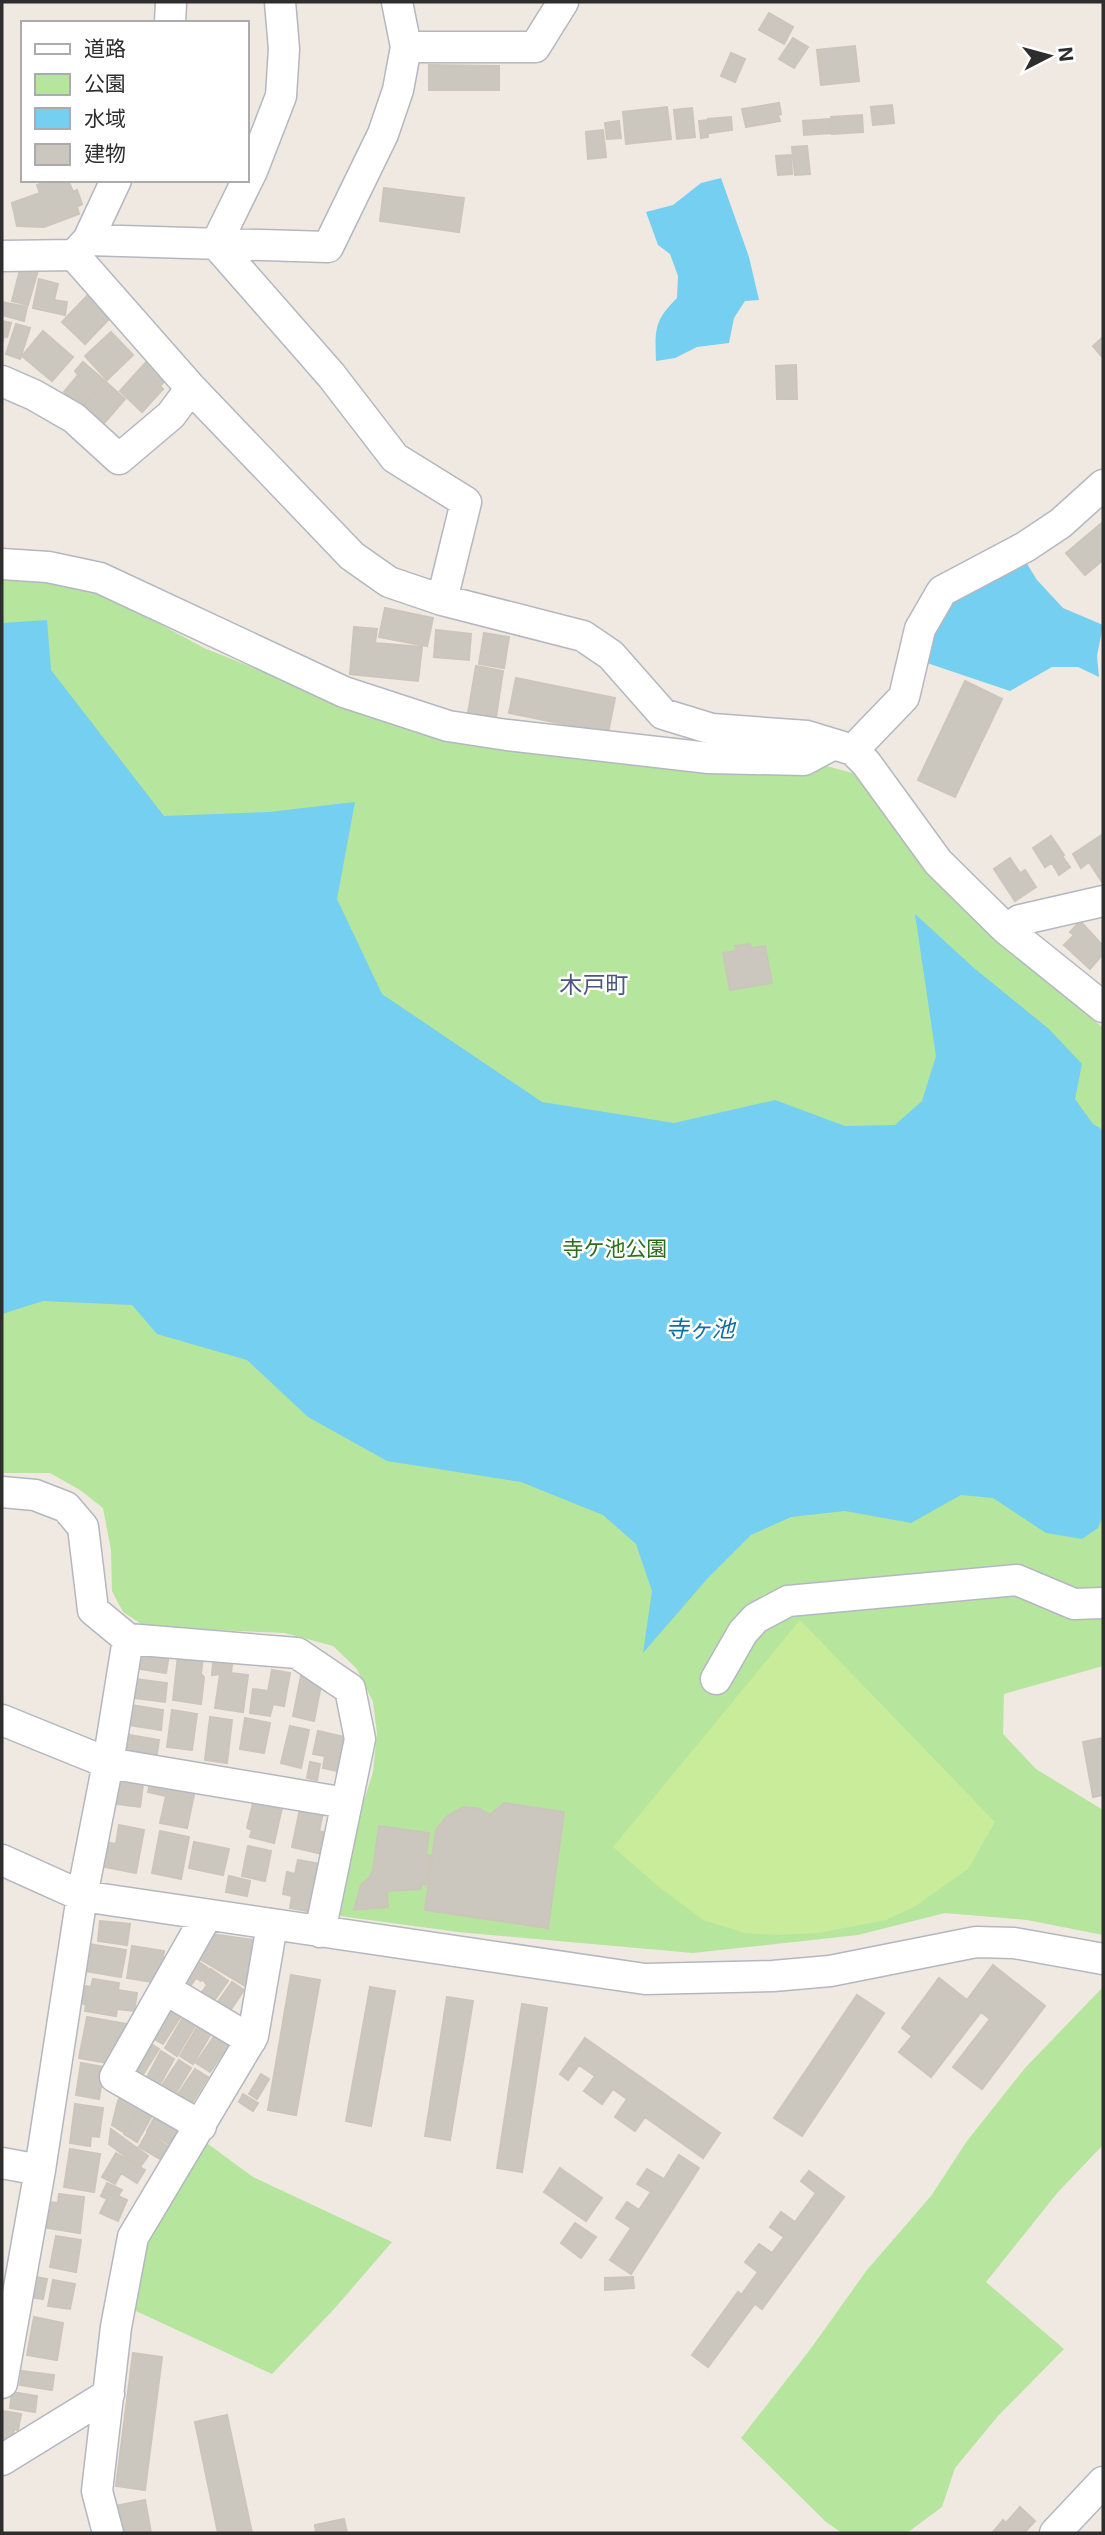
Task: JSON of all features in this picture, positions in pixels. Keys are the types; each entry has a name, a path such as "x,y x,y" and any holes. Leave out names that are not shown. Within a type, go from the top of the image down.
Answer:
{"street":[{"path":"170,21 171,2"},
{"path":"248,180 271,128 281,96 284,49 280,2"},
{"path":"2,256 81,247 216,244 328,247 383,134 398,90 406,47 397,2"},
{"path":"406,47 535,47 563,2"},
{"path":"81,247 115,182"},
{"path":"216,244 247,182"},
{"path":"216,244 331,375 395,458 466,502 442,600"},
{"path":"81,247 191,388 352,556 389,582 442,600 583,636 611,655 663,714 712,729 807,736 842,748 866,763 938,862 1006,929 1103,1007"},
{"path":"2,381 34,395 74,418 119,459 171,415 191,388"},
{"path":"2,564 48,568 100,578 344,692 448,726 709,758 804,760 842,748 904,697 920,629 942,591 1025,547 1061,523 1103,485"},
{"path":"1006,929 1020,920 1103,901"},
{"path":"2,1492 35,1495 66,1507 83,1527 93,1610 128,1639 296,1653 350,1689 360,1739 320,1932"},
{"path":"716,1679 743,1632 756,1618 788,1601 1017,1580 1074,1604 1103,1603"},
{"path":"2,2383 10,2286 40,2170 82,1896 108,1763 128,1639"},
{"path":"2,1720 108,1763 346,1803"},
{"path":"2,1860 82,1896 645,1979 773,1976 830,1971 976,1942 1014,1944 1103,1959"},
{"path":"201,2126 114,2077 207,1915"},
{"path":"108,2533 97,2491 116,2327 133,2237 251,2040 272,1926"},
{"path":"165,1989 251,2040"},
{"path":"2,2163 40,2170"},
{"path":"2,2460 108,2394"},
{"path":"1055,2533 1103,2482"}],"green space":[{"name":"寺ケ池公園","path":"2,575 40,577 103,593 204,648 360,710 819,764 856,774 897,817 917,859 1103,1028 1103,1666 1004,1694 1003,1734 1036,1769 1103,1810 1103,1935 1027,1920 945,1913 858,1935 693,1953 458,1932 340,1916 361,1810 373,1772 377,1733 373,1702 357,1669 333,1646 285,1633 146,1627 123,1612 112,1591 111,1550 103,1508 80,1490 50,1473 2,1473"},
{"path":"800,1620 995,1822 968,1869 914,1907 886,1920 818,1933 745,1933 703,1920 613,1847"},
{"path":"1103,1987 1103,2145 1058,2192 986,2282 1064,2349 998,2416 955,2468 942,2507 907,2533 842,2533 826,2522 741,2438 809,2351 867,2270 931,2196 967,2141 1025,2068"},
{"path":"200,2138 253,2177 392,2242 335,2308 272,2374 125,2306 138,2241"}],"water":[{"path":"721,178 749,257 759,300 745,301 734,318 729,343 697,347 675,358 656,361 658,326 664,313 677,298 678,276 670,254 658,245 646,212 673,205 701,183"},
{"path":"1024,559 1037,580 1063,608 1103,625 1097,656 1099,677 1078,667 1052,667 1010,691 924,662 939,611 961,591"},
{"name":"寺ヶ池","path":"47,620 51,670 164,816 269,812 355,802 337,899 382,994 542,1102 674,1123 775,1100 845,1126 895,1125 922,1101 936,1056 915,914 974,968 1049,1029 1082,1064 1075,1099 1093,1124 1103,1130 1103,1516 1098,1528 1082,1539 1046,1533 993,1498 961,1495 911,1523 845,1511 791,1517 751,1535 707,1579 643,1653 652,1591 636,1544 603,1515 521,1482 387,1461 308,1417 247,1360 157,1334 132,1305 43,1301 2,1314 2,623"}],"building":[{"path":"769,13 793,27 784,44 759,30"},
{"path":"793,38 808,47 794,68 779,59"},
{"path":"855,46 859,81 821,85 817,50"},
{"path":"731,53 745,59 735,82 721,76"},
{"path":"429,65 499,66 499,90 429,90"},
{"path":"779,103 780,121 746,127 742,109"},
{"path":"892,105 894,123 873,125 871,107"},
{"path":"667,107 671,139 626,144 623,112"},
{"path":"692,108 695,137 677,139 674,110"},
{"path":"862,115 863,132 832,134 831,117"},
{"path":"731,117 732,130 709,133 708,119"},
{"path":"829,119 831,133 804,135 803,121"},
{"path":"707,120 708,137 701,138 699,121"},
{"path":"619,121 621,138 607,139 605,123"},
{"path":"603,130 606,157 588,159 586,132"},
{"path":"807,146 810,174 795,175 792,147"},
{"path":"791,155 792,174 778,175 776,156"},
{"path":"45,182 69,182 73,192 77,190 82,204 77,207 79,214 44,227 17,226 12,203 40,193 37,185"},
{"path":"384,188 464,198 459,232 380,221"},
{"path":"22,262 39,267 28,305 12,301"},
{"path":"39,279 58,284 54,300 67,302 65,315 33,308"},
{"path":"88,295 111,317 85,344 62,322"},
{"path":"2,302 27,307 24,321 2,315"},
{"path":"2,321 11,323 2,344"},
{"path":"16,324 30,328 20,359 6,354"},
{"path":"43,331 73,357 52,381 22,356"},
{"path":"111,332 133,355 107,380 85,356"},
{"path":"1103,337 1103,358 1093,346"},
{"path":"148,360 167,378 160,386 163,389 142,412 120,391"},
{"path":"83,362 104,380 80,407 64,392 78,375 75,371"},
{"path":"796,365 797,399 777,399 776,366"},
{"path":"105,381 125,399 100,428 80,410"},
{"path":"1103,522 1103,560 1085,575 1066,553"},
{"path":"385,608 433,618 427,646 379,637"},
{"path":"354,627 377,629 375,643 422,647 418,681 350,674"},
{"path":"436,630 471,634 469,660 434,657"},
{"path":"484,633 509,637 504,668 479,664"},
{"path":"476,666 503,671 495,724 467,719"},
{"path":"516,678 615,698 608,733 509,713"},
{"path":"965,681 1002,699 955,797 918,780"},
{"path":"1103,834 1102,882 1089,862 1081,868 1073,854"},
{"path":"1051,836 1064,855 1045,867 1033,848"},
{"path":"1062,856 1070,867 1059,875 1052,863"},
{"path":"1010,858 1020,873 1025,870 1036,887 1015,901 994,869"},
{"path":"1080,921 1103,946 1103,954 1090,969 1064,945 1074,935 1070,932"},
{"path":"750,944 751,948 765,946 772,983 730,990 723,953 736,951 735,946"},
{"path":"131,1648 169,1654 166,1673 128,1667"},
{"path":"214,1654 233,1657 231,1673 248,1675 243,1712 215,1708 220,1674 212,1675"},
{"path":"178,1655 203,1658 201,1704 173,1700"},
{"path":"272,1670 290,1673 284,1706 273,1704 270,1716 250,1713 253,1689 268,1691"},
{"path":"301,1676 322,1680 314,1721 293,1716"},
{"path":"128,1678 167,1683 165,1702 126,1697"},
{"path":"125,1704 163,1710 161,1730 122,1724"},
{"path":"172,1710 197,1714 192,1750 167,1747"},
{"path":"210,1717 232,1720 227,1763 205,1760"},
{"path":"245,1718 270,1723 264,1753 240,1749"},
{"path":"290,1726 309,1730 301,1768 281,1763"},
{"path":"318,1731 349,1738 342,1772 323,1768 325,1756 313,1754"},
{"path":"118,1733 159,1740 156,1760 114,1752"},
{"path":"1103,1738 1103,1795 1093,1797 1083,1742"},
{"path":"310,1762 320,1764 317,1780 307,1778"},
{"path":"120,1774 144,1777 140,1807 116,1804"},
{"path":"152,1776 196,1785 187,1828 160,1823 166,1796 148,1792"},
{"path":"262,1793 284,1799 274,1843 250,1837 252,1830 247,1828 253,1803 260,1805"},
{"path":"504,1803 564,1812 548,1928 425,1910 436,1830 446,1817 463,1807 480,1809 490,1815"},
{"path":"301,1804 324,1809 319,1831 327,1833 322,1854 292,1847"},
{"path":"119,1825 144,1830 136,1873 105,1867 109,1843 116,1844"},
{"path":"379,1826 429,1833 426,1855 431,1856 427,1884 421,1885 421,1889 387,1891 388,1907 354,1910 361,1885 373,1870"},
{"path":"160,1831 189,1837 181,1879 152,1873"},
{"path":"194,1842 229,1849 223,1875 189,1868"},
{"path":"248,1846 271,1851 265,1881 242,1876"},
{"path":"298,1860 321,1864 313,1912 290,1908 292,1896 283,1894 287,1872 295,1874"},
{"path":"229,1876 250,1881 247,1896 226,1892"},
{"path":"100,1921 130,1924 127,1945 98,1941"},
{"path":"204,1933 254,1940 245,1986 200,1959"},
{"path":"89,1944 126,1950 121,1977 85,1971"},
{"path":"132,1946 164,1951 159,1983 127,1978"},
{"path":"195,1959 209,1969 201,1981 196,1978 186,1992 176,1985"},
{"path":"993,1965 1045,2006 982,2089 953,2067 990,2019 981,2012 931,2077 899,2052 912,2036 902,2028 939,1978 967,2000"},
{"path":"211,1969 228,1981 211,2005 199,1996 207,1985 203,1980"},
{"path":"291,1975 320,1980 296,2115 268,2110"},
{"path":"93,1979 119,1983 118,1990 137,1993 134,2011 117,2009 116,2016 85,2011 86,2004 77,2003 79,1985 91,1987"},
{"path":"232,1982 244,1990 228,2014 215,2006"},
{"path":"370,1987 395,1991 371,2126 346,2121"},
{"path":"857,1995 884,2013 802,2136 774,2118"},
{"path":"447,1997 473,2001 450,2140 425,2136"},
{"path":"522,2004 547,2008 522,2172 497,2168"},
{"path":"167,2007 181,2016 163,2044 149,2036"},
{"path":"184,2016 196,2024 177,2056 165,2048"},
{"path":"87,2017 127,2024 121,2052 110,2050 108,2063 79,2058"},
{"path":"199,2024 212,2032 193,2064 180,2056"},
{"path":"215,2035 229,2044 210,2072 196,2063"},
{"path":"585,2038 720,2133 703,2158 645,2117 635,2131 615,2117 627,2099 613,2089 602,2104 584,2091 595,2076 579,2065 568,2080 560,2074"},
{"path":"145,2040 159,2049 142,2076 128,2066"},
{"path":"161,2051 174,2059 159,2086 146,2079"},
{"path":"179,2060 191,2068 174,2096 161,2087"},
{"path":"81,2063 104,2067 99,2099 76,2095"},
{"path":"195,2069 208,2077 190,2106 176,2097"},
{"path":"261,2074 269,2079 257,2099 249,2094"},
{"path":"123,2093 141,2105 123,2132 112,2125 118,2101"},
{"path":"243,2094 258,2103 253,2111 239,2102"},
{"path":"75,2104 103,2108 99,2137 91,2136 90,2146 70,2143"},
{"path":"140,2107 153,2114 137,2142 124,2134"},
{"path":"156,2115 179,2128 169,2144 147,2131"},
{"path":"111,2129 148,2156 140,2167 109,2144"},
{"path":"147,2133 168,2146 160,2159 139,2147"},
{"path":"70,2149 100,2154 94,2192 64,2187"},
{"path":"116,2153 145,2170 137,2183 121,2173 115,2184 102,2177"},
{"path":"679,2155 699,2168 631,2274 610,2260 631,2228 616,2218 627,2202 639,2210 651,2192 637,2184 647,2169 664,2179"},
{"path":"560,2168 602,2198 586,2221 544,2192"},
{"path":"809,2171 844,2197 762,2309 742,2294 758,2272 745,2262 759,2244 772,2253 784,2237 770,2227 781,2212 795,2222 816,2193 801,2181"},
{"path":"107,2183 122,2190 118,2196 127,2200 118,2221 100,2213 107,2199 101,2196"},
{"path":"59,2194 84,2197 80,2233 47,2228 50,2202 58,2203"},
{"path":"575,2223 596,2237 581,2258 561,2243"},
{"path":"56,2236 81,2240 76,2272 50,2267"},
{"path":"26,2275 47,2279 43,2299 23,2296"},
{"path":"633,2277 634,2288 605,2290 605,2278"},
{"path":"53,2280 75,2284 70,2309 48,2306"},
{"path":"738,2292 754,2305 708,2367 692,2355"},
{"path":"34,2317 63,2323 57,2360 27,2355"},
{"path":"133,2353 162,2357 145,2490 116,2486"},
{"path":"22,2371 54,2375 52,2390 20,2385"},
{"path":"12,2392 37,2396 35,2412 10,2408"},
{"path":"3,2411 21,2414 18,2430 14,2429 12,2441 2,2440"},
{"path":"227,2415 252,2533 218,2533 195,2422"},
{"path":"145,2500 151,2533 120,2533 115,2506"},
{"path":"1020,2507 1035,2521 1024,2533 993,2532 1003,2520 1006,2523"},
{"path":"344,2519 347,2533 316,2533 315,2525"}],"district":[{"name":"木戸町","path":"594,985"}]}
